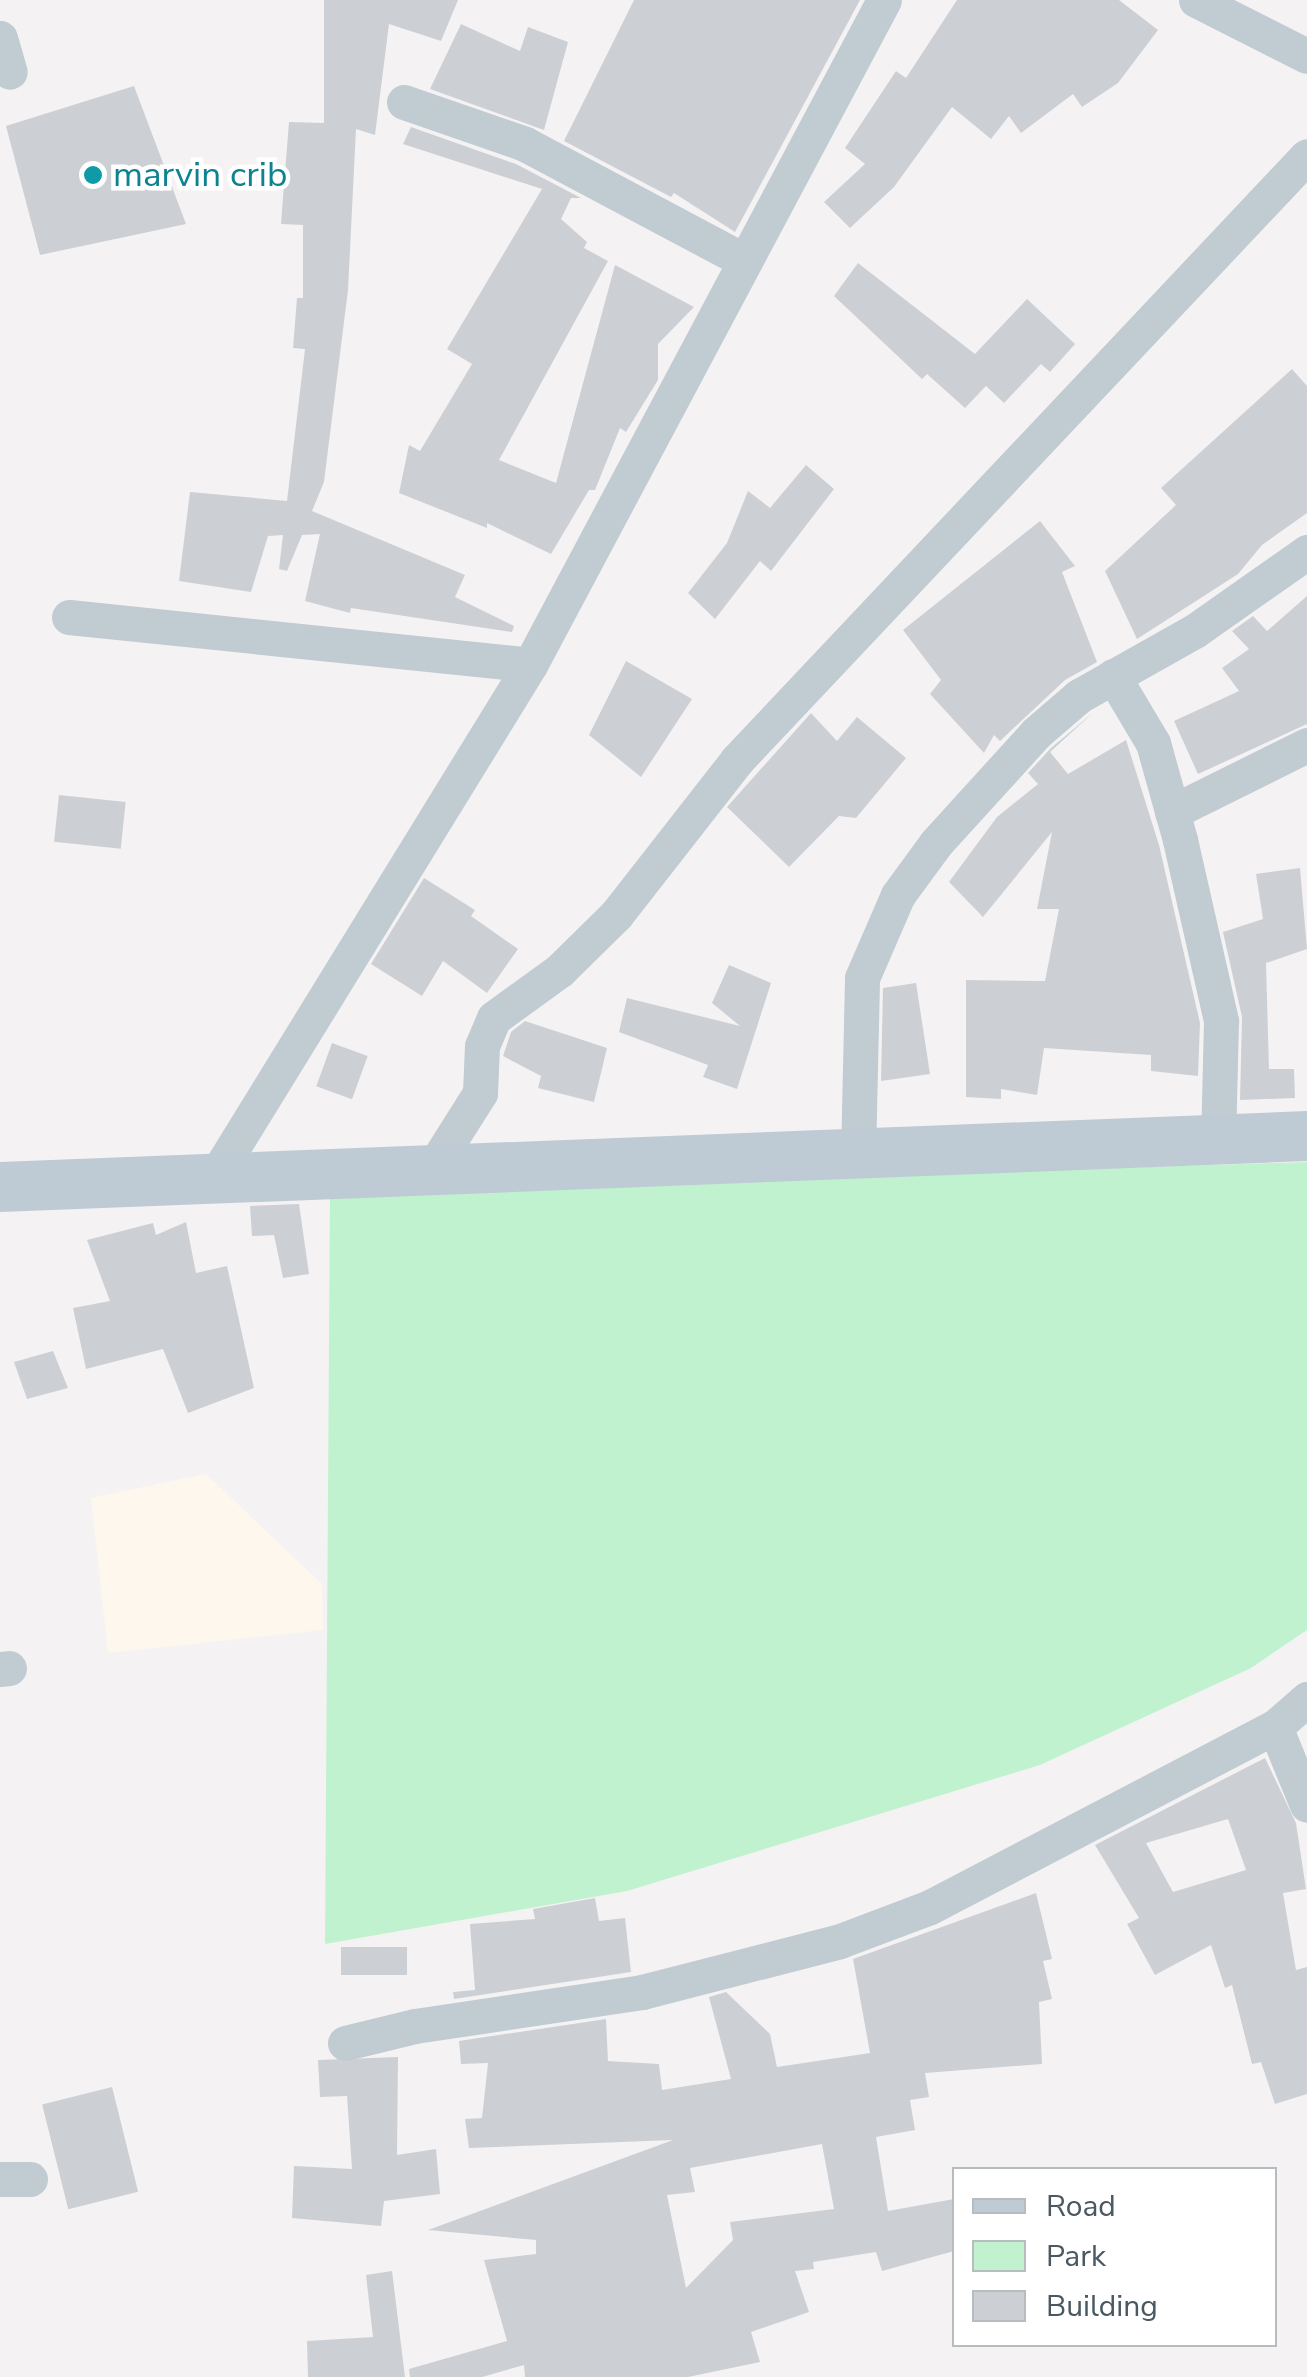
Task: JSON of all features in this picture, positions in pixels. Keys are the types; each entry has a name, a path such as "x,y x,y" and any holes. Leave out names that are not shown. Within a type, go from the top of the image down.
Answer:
{"street":[{"path":"216,1175 530,665 884,0"},
{"path":"1196,0 1307,56"},
{"path":"404,102 525,144 745,261"},
{"path":"432,1169 480,1093 482,1046 494,1018 560,970 616,915 737,760 1307,156"},
{"path":"858,1156 862,978 898,895 1036,732 1113,676 1196,630 1307,552"},
{"path":"69,617 530,665"},
{"path":"1113,676 1152,744 1221,1021 1218,1144"},
{"path":"1172,812 1307,745"},
{"path":"0,1187 216,1175 1218,1144 1307,1136"},
{"path":"345,2044 415,2026 642,1992 840,1941 930,1907 1274,1727 1307,1699"},
{"path":"1274,1727 1307,1806"}],"shaded area":[{"path":"206,1474 322,1584 323,1630 108,1653 91,1498"}],"green space":[{"path":"1307,1162 1307,1630 1251,1668 1040,1765 627,1891 325,1944 330,1193"}],"building":[{"path":"324,0 458,0 441,41 389,24 375,135 356,129 348,290 324,482 312,511 465,575 455,597 514,626 512,632 351,608 350,613 305,601 320,534 302,535 287,571 279,569 283,535 268,536 251,592 179,581 190,492 287,501 305,349 293,348 297,298 303,298 303,225 281,224 289,122 324,123"},
{"path":"634,0 860,0 735,232 674,193 671,197 564,141"},
{"path":"957,0 1119,0 1158,30 1118,83 1082,107 1073,94 1021,133 1009,116 991,139 952,107 894,187 850,228 824,202 865,164 845,148 896,71 906,78"},
{"path":"461,24 520,51 528,27 568,42 544,130 430,89"},
{"name":"marvin crib","path":"134,86 186,224 40,255 6,126"},
{"path":"411,127 516,164 581,198 571,198 561,219 587,242 584,248 608,261 499,460 556,483 615,265 694,307 658,344 658,380 626,432 620,428 595,490 589,490 551,554 487,523 487,528 399,493 409,445 420,451 472,364 447,349 542,189 403,144"},
{"path":"858,263 975,354 1027,299 1075,344 1050,372 1041,364 1004,403 986,386 965,408 927,374 922,379 834,296"},
{"path":"1292,369 1307,386 1307,513 1262,545 1238,574 1137,639 1105,571 1176,505 1161,488"},
{"path":"806,465 834,489 771,571 760,561 715,619 688,593 727,543 748,491 770,508"},
{"path":"1040,521 1075,566 1062,572 1097,662 1065,680 1000,741 994,735 984,753 930,694 941,680 903,630"},
{"path":"1307,596 1307,724 1198,774 1174,721 1239,691 1222,668 1249,649 1232,631 1253,616 1267,631"},
{"path":"626,661 692,699 641,777 589,735"},
{"path":"1094,712 1050,752 1068,774 1126,740 1159,845 1200,1023 1198,1076 1151,1071 1151,1055 1044,1048 1037,1095 1001,1089 1001,1099 966,1097 966,980 1045,981 1059,909 1037,909 1052,832 983,917 949,882 997,817 1038,784 1028,773 1051,748"},
{"path":"811,713 837,741 857,717 906,758 856,818 839,816 789,867 727,807"},
{"path":"59,795 126,802 121,849 54,842"},
{"path":"1300,868 1307,949 1266,963 1269,1069 1294,1069 1295,1098 1240,1100 1242,1017 1223,932 1263,919 1256,874"},
{"path":"424,878 475,910 471,916 518,949 487,993 443,961 422,996 371,964"},
{"path":"729,965 771,983 737,1089 703,1077 708,1065 619,1032 627,998 740,1026 712,1003"},
{"path":"916,983 930,1074 881,1081 883,988"},
{"path":"525,1021 607,1048 594,1102 538,1088 541,1076 503,1056 511,1032"},
{"path":"332,1043 368,1056 352,1099 316,1086"},
{"path":"299,1204 309,1274 283,1278 274,1235 252,1236 250,1206"},
{"path":"186,1222 196,1273 227,1266 254,1388 188,1413 163,1349 86,1369 73,1308 110,1301 87,1240 153,1223 156,1235"},
{"path":"53,1351 68,1388 27,1399 14,1362"},
{"path":"1265,1758 1296,1823 1306,1889 1283,1893 1296,1970 1307,1967 1307,2094 1275,2104 1261,2062 1252,2064 1232,1985 1225,1988 1211,1945 1155,1975 1127,1924 1139,1918 1095,1845","holes":["1228,1819 1246,1870 1173,1892 1146,1843"]},
{"path":"1036,1893 1052,1959 1043,1961 1052,1999 1039,2002 1042,2064 925,2073 929,2097 910,2100 915,2130 876,2137 888,2211 952,2199 952,2252 882,2271 876,2252 813,2262 814,2269 795,2271 809,2312 751,2332 760,2362 688,2377 525,2377 524,2365 482,2377 410,2377 409,2369 507,2341 484,2260 536,2254 536,2240 428,2230 673,2140 469,2148 465,2119 482,2118 488,2063 461,2064 459,2041 606,2019 608,2061 659,2064 662,2090 731,2079 709,1997 726,1992 770,2034 777,2067 870,2053 853,1959","holes":["822,2144 834,2209 730,2222 733,2240 686,2288 667,2195 695,2192 690,2168"]},
{"path":"595,1898 599,1921 625,1918 631,1972 454,1999 453,1992 475,1990 470,1924 535,1919 533,1909"},
{"path":"341,1947 407,1947 407,1975 341,1975"},
{"path":"398,2057 397,2155 436,2149 440,2194 384,2201 381,2226 292,2218 294,2166 352,2169 347,2096 320,2097 318,2060"},
{"path":"112,2087 138,2192 68,2209 42,2104"},
{"path":"392,2271 405,2377 308,2377 307,2341 373,2337 366,2275"}],"place":[{"name":"marvin crib","path":"93,175"}]}
